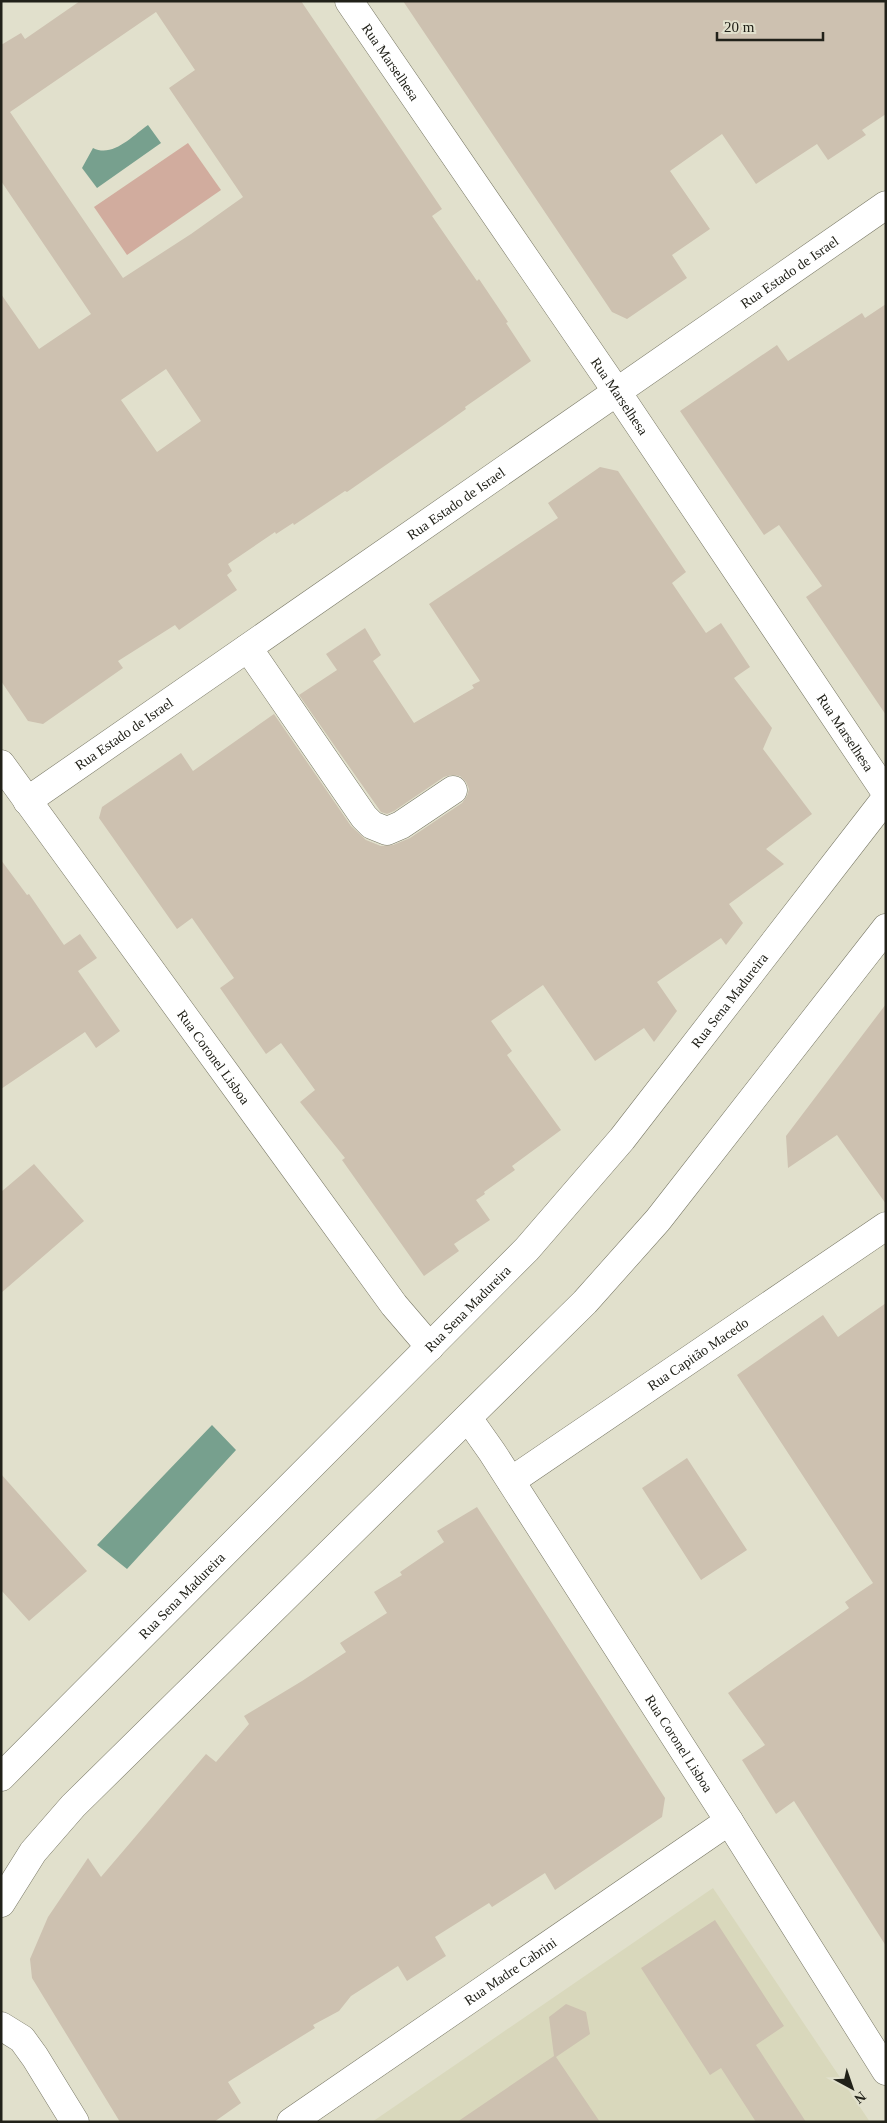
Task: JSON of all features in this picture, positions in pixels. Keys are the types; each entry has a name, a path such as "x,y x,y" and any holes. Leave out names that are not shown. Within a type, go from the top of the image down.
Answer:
{"street":[{"name":"Rua Marselhesa","path":"349,1 617,392 886,793"},
{"name":"Rua Estado de Israel","path":"28,801 886,205"},
{"path":"248,648 364,817 372,825 380,830 387,830 401,825 453,790"},
{"name":"Rua Coronel Lisboa","path":"1,764 394,1305 430,1347"},
{"name":"Rua Sena Madureira","path":"1,1777 526,1249 622,1139 886,798"},
{"path":"1,1903 34,1852 73,1806 585,1302 658,1220 886,928"},
{"name":"Rua Capitão Macedo","path":"511,1481 886,1226"},
{"name":"Rua Coronel Lisboa","path":"468,1418 511,1481 729,1821 886,2071"},
{"name":"Rua Madre Cabrini","path":"291,2122 729,1821"},
{"path":"1,2026 22,2039 36,2057 76,2122"}],"shaded area":[{"path":"148,125 161,143 97,188 82,168 93,148 108,150 115,148"},
{"path":"188,143 221,190 127,255 94,207"},
{"path":"212,1425 236,1450 127,1569 97,1545"},
{"path":"713,1888 870,2122 372,2122"}],"building":[{"path":"80,1 301,1 442,209 432,216 477,281 479,279 531,361 347,492 345,491 294,525 293,523 276,534 275,532 228,564 232,571 227,575 237,590 179,630 175,625 118,661 123,668 43,724 28,721 1,681 1,294 39,349 91,314 1,181 1,45 21,33 25,39","holes":["156,12 195,70 169,88 243,197 191,234 123,278 10,112","166,369 201,421 157,452 121,400"]},
{"path":"403,1 886,1 886,114 862,130 866,135 828,160 817,144 756,184 722,134 670,171 710,229 672,255 687,278 627,319 612,312"},
{"path":"886,304 886,715 806,597 822,586 779,525 764,535 680,411 777,345 788,361 862,313 865,318"},
{"path":"600,467 618,471 686,572 672,583 706,633 721,623 750,667 734,678 772,728 763,749 812,814 766,849 784,864 729,904 743,923 726,945 721,938 657,982 677,1011 654,1042 644,1028 595,1061 543,985 491,1021 512,1051 507,1055 561,1130 512,1166 515,1170 476,1200 490,1220 454,1244 459,1251 424,1276 342,1160 345,1158 300,1102 315,1090 281,1043 266,1054 220,988 234,978 192,918 177,929 99,818 102,807 181,753 193,771 274,714 351,826 366,840 381,846 393,845 410,838 462,803 469,789 466,782 460,776 451,775 444,777 394,811 387,814 381,812 299,695 337,670 326,654 365,628 381,655 373,661 414,723 474,688 472,685 480,681 429,604 558,518 548,503"},
{"path":"1,860 27,895 29,894 64,945 80,934 97,958 78,971 120,1031 96,1048 85,1032 1,1089"},
{"path":"886,1004 886,1204 837,1135 788,1168 786,1136"},
{"path":"34,1164 84,1221 1,1293 1,1192"},
{"path":"886,1303 886,1946 794,1801 776,1814 742,1760 765,1745 728,1693 849,1608 845,1602 873,1583 737,1375 823,1315 838,1337"},
{"path":"687,1458 747,1550 701,1580 642,1488"},
{"path":"1,1474 87,1571 29,1621 1,1590"},
{"path":"477,1507 665,1798 662,1817 555,1890 545,1873 492,1907 489,1903 435,1937 446,1956 407,1981 398,1966 351,1996 339,2011 313,2025 315,2028 228,2082 241,2103 214,2122 120,2122 32,1978 30,1959 48,1917 88,1858 101,1877 206,1754 216,1762 249,1724 244,1716 346,1652 340,1643 387,1613 374,1592 402,1575 400,1572 444,1542 437,1531"},
{"path":"715,1920 784,2026 756,2045 806,2122 756,2122 721,2068 710,2075 641,1968"},
{"path":"566,2004 586,2012 590,2034 556,2057 600,2122 457,2122 554,2056 549,2017"}]}
